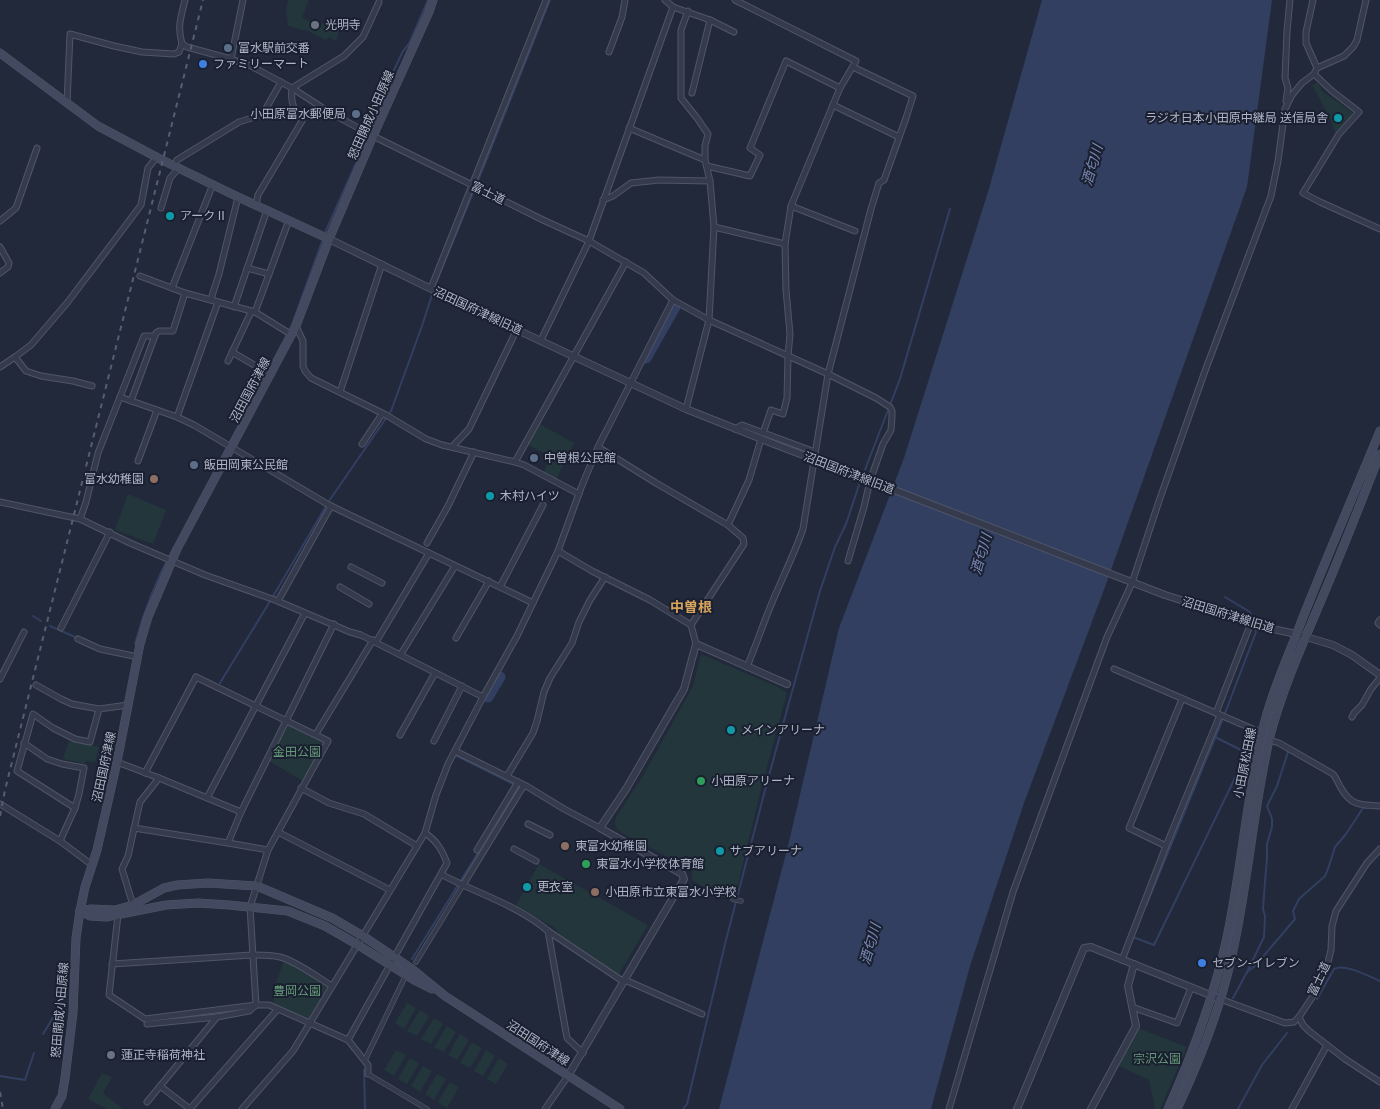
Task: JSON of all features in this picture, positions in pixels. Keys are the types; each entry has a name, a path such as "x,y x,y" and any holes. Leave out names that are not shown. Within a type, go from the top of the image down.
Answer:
{"main road":[{"name":"怒田開成小田原線","path":"330,239 372,136 433,0"},
{"path":"0,53 98,126 238,197 330,239"},
{"name":"沼田国府津線","path":"80,911 118,762 128,705 148,617 172,560 292,335 330,239"},
{"name":"小田原松田線","path":"1168,1109 1202,1026 1220,968 1252,784 1262,733 1272,698 1296,634 1380,431"},
{"name":"小田原松田線","path":"1176,1109 1193,1075 1212,1026 1235,942 1260,785 1278,709 1380,454"},
{"name":"沼田国府津線","path":"80,911 91,909 115,910 133,905 164,888 178,885 208,883 257,886 332,918 394,957 414,965 445,996"},
{"name":"沼田国府津線","path":"80,911 90,916 106,917 166,906 198,904 288,911 325,926 414,980 445,996 620,1109"},
{"name":"怒田開成小田原線","path":"55,1109 62,1096 65,1078 73,1013 76,938 80,911"}],"street":[{"path":"67,104 70,34 142,52 174,54 179,52 182,44 179,20 185,0"},
{"path":"231,59 243,0"},
{"path":"434,290 546,0"},
{"path":"609,52 622,17 625,0"},
{"path":"665,0 674,6 734,32"},
{"path":"728,525 749,480 771,410 783,414 787,398 790,334 786,290 785,244 791,206 840,88 856,61 735,0"},
{"path":"950,1109 1013,892 1107,638 1132,583 1208,362 1271,196 1288,88 1285,78 1290,0"},
{"path":"1313,0 1306,32 1306,43 1317,68"},
{"path":"1285,109 1292,95 1302,83 1314,74 1317,68 1344,56 1354,47 1366,0"},
{"path":"256,205 258,195 302,121 294,109 291,99 292,88 344,56 363,37 378,1"},
{"path":"541,340 589,241 674,6"},
{"path":"686,409 709,320 714,227 710,181 706,163 705,146 708,134 681,98 681,30 688,11"},
{"path":"692,93 710,20"},
{"name":"富士道","path":"182,44 190,49 251,66 292,88 364,132 589,241 644,272 673,300 709,320 828,374 881,401 890,407 892,411 891,430 868,480"},
{"path":"629,128 706,163 750,176 760,155 750,148 786,61 840,88"},
{"path":"747,667 803,528 828,374 871,209 879,183 884,180 913,96 853,67"},
{"path":"1314,74 1359,112 1339,134 1303,193 1380,228"},
{"path":"161,208 170,178 177,167 177,160 239,122 264,112 281,82"},
{"path":"833,105 899,137"},
{"path":"0,221 16,208 37,148"},
{"path":"0,366 31,345 67,303 141,205 148,168 157,157"},
{"path":"603,200 613,196 631,183 659,180 710,181"},
{"path":"172,288 213,184"},
{"path":"211,299 238,197"},
{"path":"791,206 855,231"},
{"path":"234,307 267,210"},
{"path":"228,361 253,312 288,220"},
{"path":"714,227 785,244"},
{"name":"沼田国府津線旧道","path":"330,239 686,409 735,429 762,436 774,444 1132,583 1251,624 1333,645 1380,674"},
{"path":"0,247 10,263 0,273"},
{"path":"515,462 626,262"},
{"path":"340,392 382,264"},
{"path":"247,268 269,274"},
{"path":"140,276 185,293 253,312 292,335"},
{"path":"131,401 155,336 159,331 173,331 185,293"},
{"path":"242,1109 293,1051 425,833 448,764 517,636 558,551 598,447 673,300"},
{"path":"176,417 218,302"},
{"path":"296,326 303,341 303,366 311,378 386,415 426,439 524,465 579,494"},
{"path":"452,447 469,429 517,329"},
{"path":"80,519 98,453 144,336 155,336"},
{"path":"232,352 271,375"},
{"path":"15,357 26,370 41,376 92,386"},
{"path":"120,397 194,425 329,505 533,603"},
{"path":"138,460 156,410"},
{"path":"362,444 386,415"},
{"path":"762,436 815,452"},
{"path":"598,447 728,525 743,538 744,544 691,625"},
{"path":"427,542 448,506 474,452"},
{"path":"848,561 864,507 868,480"},
{"path":"0,502 80,519 205,575 277,600 374,641 483,697"},
{"path":"277,600 329,505"},
{"path":"500,587 543,505"},
{"path":"61,628 110,532"},
{"path":"558,551 650,600 691,625 696,644 684,690 626,789 600,828"},
{"path":"316,734 429,553"},
{"path":"401,654 455,566"},
{"path":"351,567 382,583"},
{"path":"507,776 533,733 544,692 550,678 572,643 590,600 605,577"},
{"path":"456,638 489,581"},
{"path":"340,587 369,604"},
{"path":"207,798 305,613"},
{"path":"1380,620 1378,623 1380,625"},
{"path":"228,843 241,812 334,624"},
{"path":"1122,960 1251,624"},
{"path":"0,679 3,668 24,632"},
{"path":"78,639 100,649 138,657"},
{"path":"696,644 787,684"},
{"path":"1114,669 1262,733"},
{"path":"400,735 435,673"},
{"path":"1352,717 1354,712 1362,705 1380,674"},
{"path":"145,773 196,677 328,741 268,850 250,907 256,1005"},
{"path":"36,685 61,700 72,704 99,708 128,705"},
{"path":"434,741 462,686"},
{"path":"1166,846 1129,828 1182,699"},
{"path":"75,808 17,771 33,714 53,728 75,739 90,742 99,708"},
{"path":"1270,740 1280,743 1333,774 1340,787 1352,802 1359,805 1380,806"},
{"path":"24,743 47,759 84,768 75,808 60,841"},
{"path":"455,751 474,763 507,776 517,784 524,785 682,874 684,879 583,1054 544,1109"},
{"path":"118,762 241,812"},
{"path":"133,905 122,869 128,856 140,802 159,778"},
{"path":"477,850 517,784"},
{"path":"414,965 524,785"},
{"path":"301,788 329,803 364,814 417,846"},
{"path":"0,804 60,841 92,864"},
{"path":"528,824 550,835"},
{"path":"134,828 268,850"},
{"path":"278,832 390,890"},
{"path":"348,1040 448,863 440,846 425,833"},
{"path":"514,849 536,861"},
{"name":"富士道","path":"1299,1018 1313,996 1328,962 1331,950 1332,926 1336,910 1367,863 1380,849"},
{"path":"441,874 540,924 624,981 702,1014"},
{"path":"733,899 741,901"},
{"path":"118,915 109,995 145,1019 256,1005 269,1006 348,1040 366,1060 368,1074 427,1109"},
{"path":"548,931 567,1038 583,1054"},
{"path":"1017,1109 1084,948 1091,947 1211,996 1285,1023 1294,1022 1299,1018 1303,1025 1327,1045 1380,1082"},
{"path":"112,964 252,955 282,957 332,986"},
{"path":"1091,1109 1136,1026 1128,986 1134,964"},
{"path":"366,1060 406,975"},
{"path":"1132,1007 1177,1023 1191,988"},
{"path":"147,1024 217,1017 249,1011 256,1005"},
{"path":"160,1086 190,1109 278,1010"},
{"path":"147,1102 217,1017"},
{"path":"1292,1109 1327,1045"}],"green space":[{"path":"288,0 309,0 302,18 320,26 322,23 339,30 336,41 329,37 326,40 306,30 288,26 286,10"},
{"path":"1318,83 1322,91 1352,112 1352,117 1335,132 1331,120 1312,85"},
{"path":"538,423 574,443 556,480 543,473 551,457 526,444"},
{"path":"128,494 166,510 153,544 115,530"},
{"name":"小田原アリーナ","path":"701,654 778,687 787,693 735,897 720,897 692,880 692,870 622,832 616,827 615,823 616,817 644,774 693,686"},
{"name":"金田公園","path":"288,723 325,742 303,781 269,761"},
{"path":"69,741 99,747 95,762 86,761 85,764 63,759"},
{"path":"539,864 648,925 619,974 559,934 555,928 516,905"},
{"name":"豊岡公園","path":"284,961 329,985 308,1019 273,1004 276,983"},
{"path":"407,1003 416,1008 404,1029 395,1023"},
{"path":"420,1010 429,1016 417,1036 407,1031"},
{"path":"434,1018 443,1024 431,1044 421,1039"},
{"path":"447,1026 456,1032 444,1052 434,1047"},
{"name":"宗沢公園","path":"1138,1028 1187,1047 1160,1109 1155,1109 1149,1080 1119,1066"},
{"path":"460,1034 469,1040 457,1060 448,1055"},
{"path":"472,1042 482,1048 470,1068 460,1063"},
{"path":"396,1050 406,1055 394,1076 384,1070"},
{"path":"486,1050 495,1056 483,1076 474,1071"},
{"path":"410,1058 419,1063 407,1084 398,1079"},
{"path":"499,1058 508,1064 496,1084 487,1079"},
{"path":"423,1066 432,1071 420,1092 411,1086"},
{"path":"102,1073 112,1077 103,1093 123,1109 107,1109 88,1099"},
{"path":"437,1074 446,1079 434,1100 425,1094"},
{"path":"450,1082 459,1087 447,1108 438,1102"}],"water":[{"name":"酒匂川","path":"1042,0 1272,0 1247,187 1105,587 1024,803 970,966 931,1109 719,1109 788,846 839,628 904,458 988,192"}],"waterway":[{"path":"324,235 390,87 394,70 403,51 409,44 428,0"},
{"path":"434,288 550,0"},
{"path":"863,475 900,379 950,209"},
{"path":"214,472 291,327 323,239"},
{"path":"220,683 329,501 391,411 433,292"},
{"path":"646,358 675,307"},
{"path":"683,1109 687,1104 726,940 820,591 861,479"},
{"path":"135,644 152,594 174,547"},
{"path":"1225,597 1250,612 1253,620"},
{"path":"33,616 41,621"},
{"path":"1146,906 1222,721 1256,632 1254,625"},
{"path":"50,626 75,637"},
{"path":"488,697 500,677"},
{"path":"1133,936 1154,945 1247,753 1215,737"},
{"path":"1233,998 1264,937 1265,916 1263,909 1267,844 1272,827 1272,819 1267,806 1277,786 1288,752"},
{"path":"412,959 519,787 455,755"},
{"path":"1247,972 1255,966 1295,919 1293,911 1299,899 1325,876 1335,847 1363,808 1367,808"},
{"path":"1317,999 1334,969 1344,968 1357,971 1380,981"},
{"path":"43,1034 67,995"},
{"path":"1238,1109 1262,1065 1287,1033"},
{"path":"0,1076 25,1080 34,1053"},
{"path":"364,1070 365,1109"}],"railway":[{"path":"0,816 203,0"},
{"path":"0,1092 3,1109"}],"place":[{"name":"光明寺","path":"315,25"},
{"name":"富水駅前交番","path":"228,48"},
{"name":"ファミリーマート","path":"203,64"},
{"name":"小田原富水郵便局","path":"356,114"},
{"name":"ラジオ日本小田原中継局 送信局舎","path":"1338,118"},
{"name":"アークⅡ","path":"170,216"},
{"name":"中曽根公民館","path":"534,458"},
{"name":"飯田岡東公民館","path":"194,465"},
{"name":"富水幼稚園","path":"154,479"},
{"name":"木村ハイツ","path":"490,496"},
{"name":"メインアリーナ","path":"731,730"},
{"name":"小田原アリーナ","path":"701,781"},
{"name":"東富水幼稚園","path":"565,846"},
{"name":"サブアリーナ","path":"720,851"},
{"name":"東富水小学校体育館","path":"586,864"},
{"name":"更衣室","path":"527,887"},
{"name":"小田原市立東富水小学校","path":"595,892"},
{"name":"セブン-イレブン","path":"1202,963"},
{"name":"蓮正寺稲荷神社","path":"111,1055"}],"district":[{"name":"中曽根","path":"691,607"}]}
